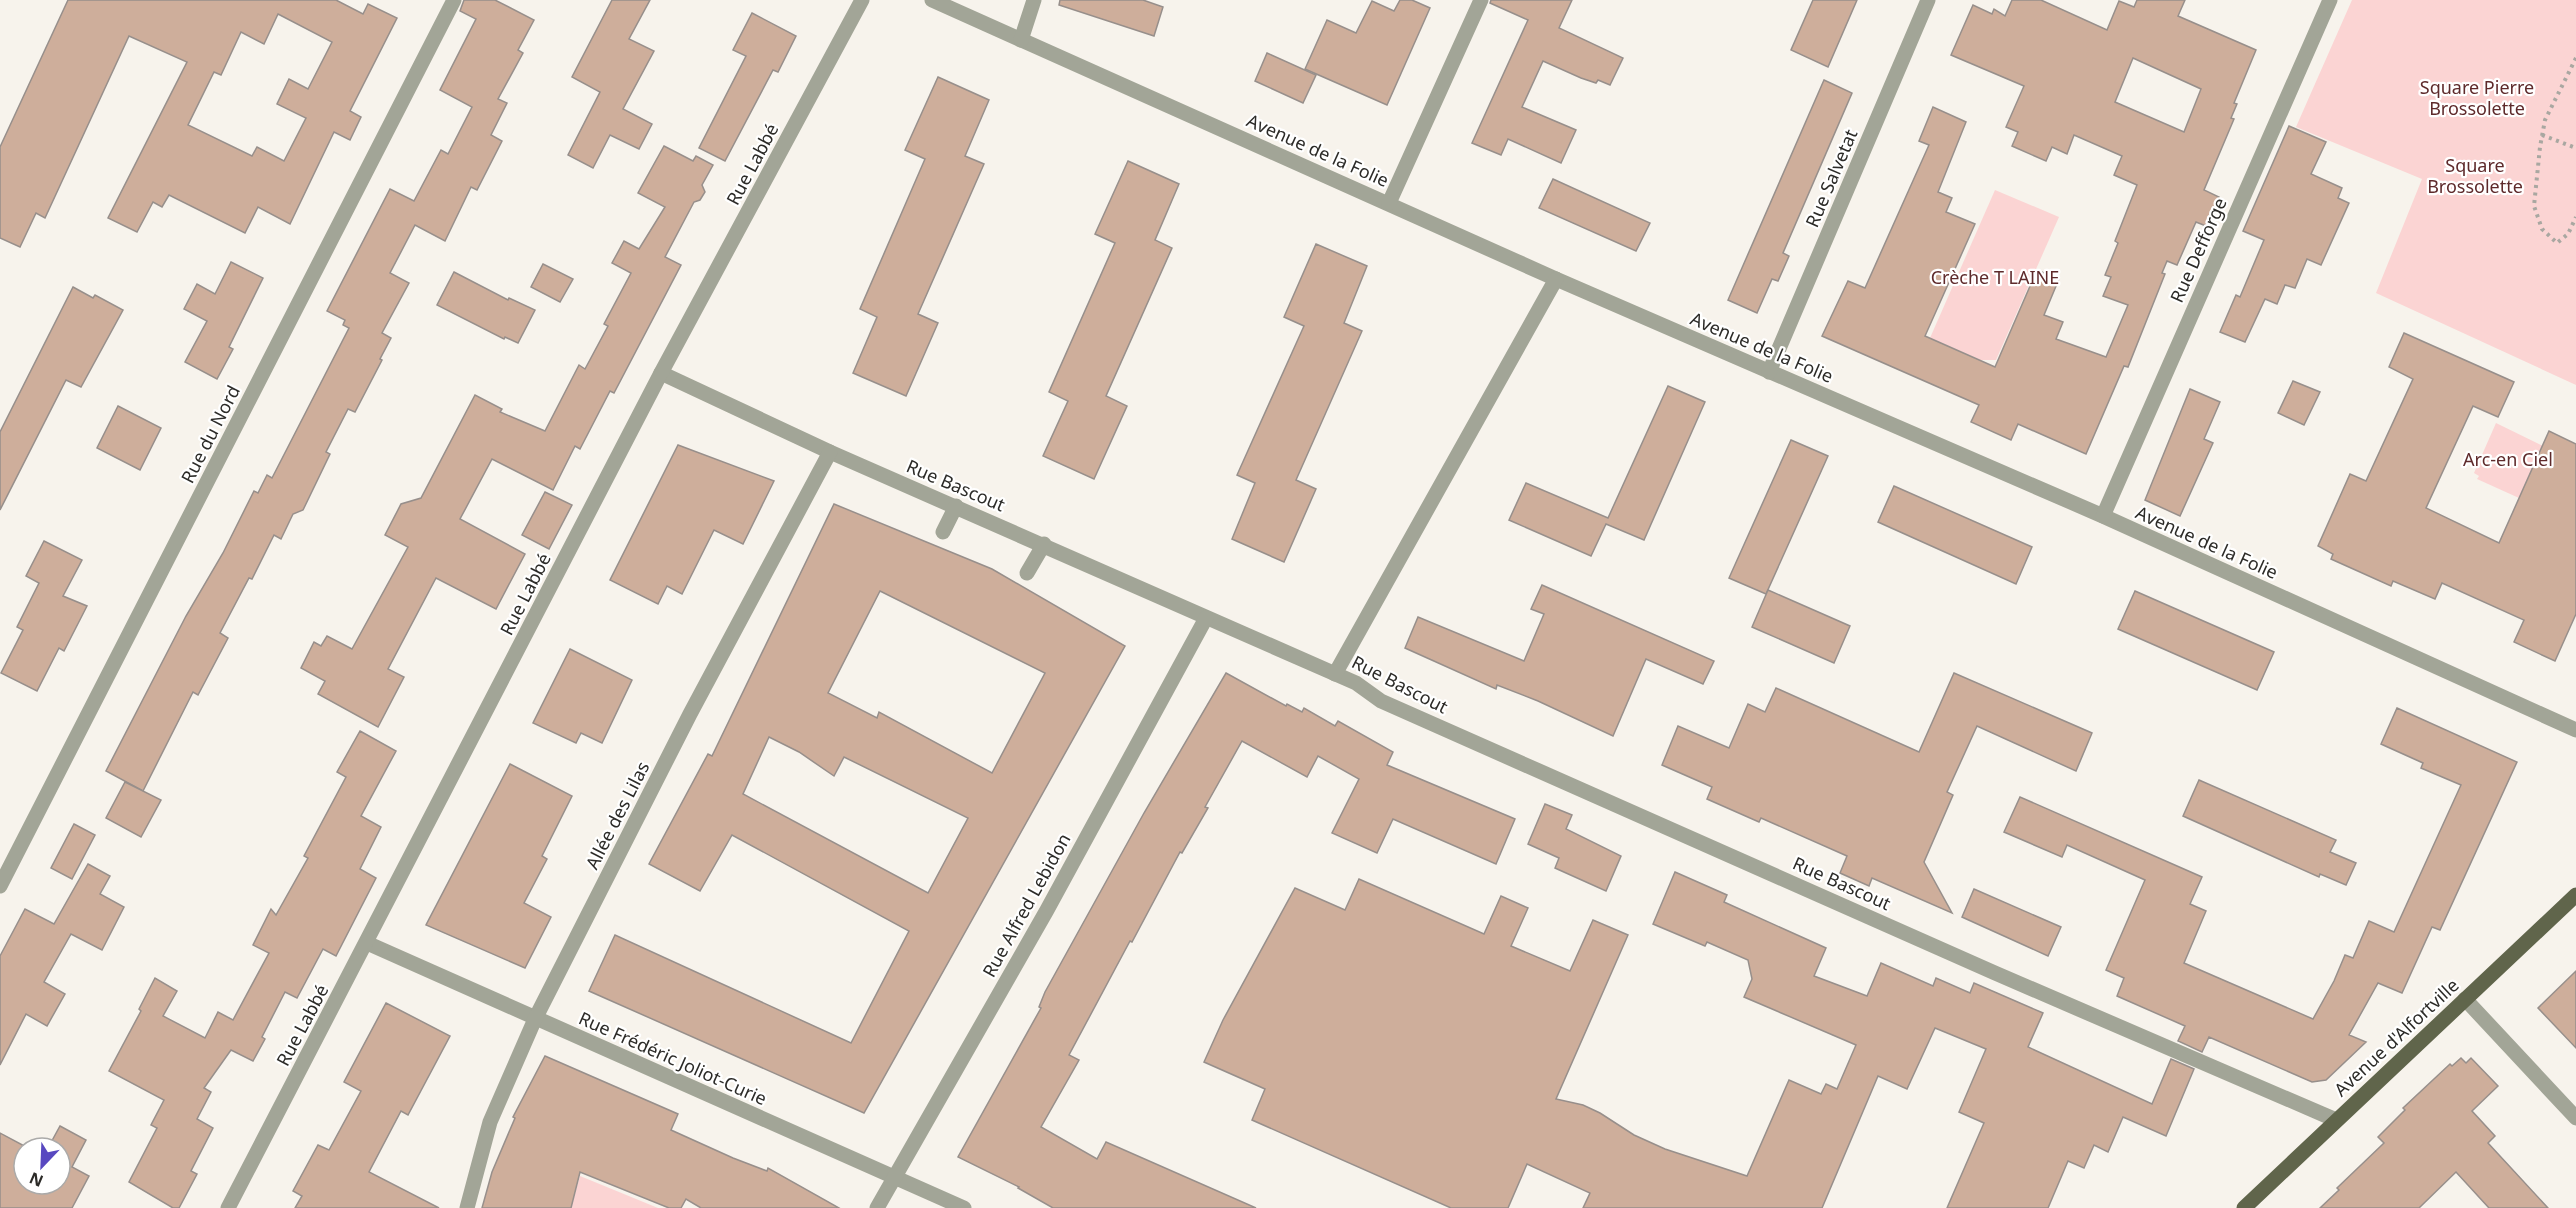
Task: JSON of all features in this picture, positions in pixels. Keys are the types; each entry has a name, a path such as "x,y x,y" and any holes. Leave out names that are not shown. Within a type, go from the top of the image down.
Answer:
{"main road":[{"name":"Avenue d'Alfortville","path":"2244,1208 2576,895"}],"street":[{"name":"Rue du Nord","path":"0,886 454,0"},
{"name":"Rue Labbé","path":"228,1208 661,373 862,0"},
{"name":"Avenue de la Folie","path":"932,0 1557,279 2103,516 2576,730"},
{"path":"1022,40 1034,0"},
{"path":"1389,203 1481,0"},
{"name":"Rue Salvetat","path":"1769,372 1928,0"},
{"name":"Rue Defforge","path":"2103,516 2330,0"},
{"name":"Rue Bascout","path":"1335,674 1557,279"},
{"name":"Rue Bascout","path":"661,373 830,452 1044,544 1364,687 1381,701 1995,973 2336,1120"},
{"name":"Allée des Lilas","path":"467,1208 490,1122 535,1019 690,714 830,452"},
{"path":"943,532 956,506"},
{"path":"1027,573 1044,544"},
{"name":"Rue Alfred Lebidon","path":"877,1208 1047,910 1206,618"},
{"name":"Rue Frédéric Joliot-Curie","path":"367,943 964,1208"},
{"path":"2465,999 2576,1118"}],"path":[{"path":"2576,58 2545,120 2534,206 2542,229 2557,243 2568,234 2576,217"},
{"path":"2542,135 2576,148"}],"green space":[{"name":"Square Pierre Brossolette","path":"2352,0 2576,0 2576,385 2376,293 2422,179 2296,127"},
{"name":"Crèche T LAINE","path":"1995,190 2059,217 1996,360 1980,360 1930,338"},
{"name":"Arc-en Ciel","path":"2496,423 2543,446 2519,498 2477,479 2479,476 2474,473"},
{"path":"580,1176 658,1208 571,1208"}],"building":[{"path":"68,0 336,0 363,14 368,4 397,18 350,111 361,117 350,140 334,132 290,224 258,207 245,233 169,195 162,207 153,202 137,232 108,218 187,62 129,36 45,218 36,213 20,247 0,238 0,147","holes":["278,14 332,42 308,89 289,79 277,104 306,118 284,161 257,147 252,156 188,125 214,72 221,75 241,32 264,44"]},
{"path":"464,0 495,0 534,20 518,50 523,53 498,99 507,103 491,135 502,141 477,190 471,187 445,241 415,225 390,273 409,283 382,333 391,338 380,359 382,360 355,412 348,409 326,452 330,454 303,510 293,514 281,539 274,535 252,579 249,578 220,633 228,638 198,695 193,692 143,791 106,771 254,491 258,493 267,475 272,478 349,328 343,325 345,320 327,311 390,189 414,201 441,150 448,154 472,107 440,90 476,19 460,11"},
{"path":"612,0 650,0 629,39 654,51 623,109 652,124 639,149 610,135 593,168 568,155 600,92 572,77"},
{"path":"1060,0 1143,0 1163,7 1154,36 1059,5"},
{"path":"1400,0 1412,0 1430,8 1387,105 1305,69 1327,20 1356,33 1372,1 1394,11"},
{"path":"1491,0 1572,0 1559,28 1623,58 1610,85 1598,80 1596,83 1581,78 1543,61 1522,107 1576,130 1561,163 1508,139 1501,155 1472,143 1528,20 1490,3"},
{"path":"1813,0 1857,0 1828,67 1791,50"},
{"path":"2012,0 2041,0 2107,30 2119,1 2134,7 2137,0 2185,0 2178,16 2256,50 2234,103 2237,104 2231,118 2234,119 2204,190 2219,197 2206,226 2196,222 2177,265 2167,261 2162,273 2165,274 2128,367 2124,366 2086,454 2018,424 2011,440 1971,422 1979,405 1822,336 1848,281 1865,288 1929,145 1919,141 1933,107 1966,122 1938,192 1952,198 1946,212 1975,224 1925,336 1995,367 2037,270 2059,279 2044,315 2063,322 2056,339 2106,357 2128,305 2103,296 2111,277 2105,275 2118,243 2115,241 2137,185 2114,175 2122,156 2074,135 2067,154 2052,147 2046,161 2012,146 2018,132 2006,127 2024,86 1951,55 1973,5 1992,14 1994,9 2005,16","holes":["2133,58 2201,89 2184,132 2115,102"]},
{"path":"752,13 796,36 778,72 773,70 725,161 699,148 746,56 733,50"},
{"path":"1267,53 1316,75 1303,103 1255,81"},
{"path":"938,77 989,100 965,156 984,164 918,314 938,323 906,396 853,373 877,317 860,309 925,159 905,150"},
{"path":"1824,80 1852,93 1783,253 1789,256 1778,281 1772,279 1757,313 1728,300"},
{"path":"2289,126 2326,142 2311,174 2342,188 2338,198 2349,203 2321,265 2307,259 2295,288 2285,285 2277,304 2265,299 2245,342 2220,332 2236,295 2240,297 2264,240 2243,231"},
{"path":"664,146 693,161 696,156 713,165 702,185 705,192 700,200 694,202 665,257 681,265 614,393 610,391 580,449 575,446 553,490 492,459 460,519 525,554 496,609 436,578 388,669 404,677 378,727 318,694 325,681 301,668 314,642 321,646 327,636 352,649 408,547 385,535 401,504 421,498 475,395 502,409 500,412 545,431 579,365 585,369 608,326 604,324 631,273 612,263 624,241 639,249 665,207 638,193"},
{"path":"1128,161 1179,184 1155,240 1172,248 1106,396 1127,406 1094,479 1043,456 1068,401 1049,392 1115,243 1095,234"},
{"path":"1553,179 1650,223 1636,251 1539,208"},
{"path":"1316,244 1367,266 1344,323 1362,331 1296,480 1316,489 1284,562 1232,539 1255,483 1237,475 1304,326 1284,317"},
{"path":"231,262 263,278 229,347 233,349 217,379 185,362 207,321 184,309 197,284 215,294"},
{"path":"543,264 573,279 560,302 531,287"},
{"path":"454,272 508,300 509,298 535,310 518,343 505,337 504,339 437,305"},
{"path":"73,287 93,298 95,295 123,310 81,387 66,380 0,510 0,432"},
{"path":"2404,333 2514,382 2498,417 2473,406 2426,508 2499,543 2549,431 2576,444 2576,614 2555,661 2514,642 2524,620 2442,583 2435,599 2393,581 2391,586 2331,559 2333,554 2318,546 2350,474 2366,481 2413,379 2389,367"},
{"path":"2293,381 2320,392 2304,425 2278,413"},
{"path":"1668,386 1705,402 1644,540 1606,524 1591,556 1509,520 1526,483 1608,518"},
{"path":"2190,389 2220,402 2204,439 2213,443 2180,516 2145,500"},
{"path":"118,406 161,428 140,470 97,448"},
{"path":"1791,440 1828,456 1766,594 1729,578"},
{"path":"678,445 774,481 743,544 714,530 682,594 667,586 658,604 610,580"},
{"path":"1894,486 2032,547 2016,584 1878,522"},
{"path":"545,492 572,505 549,549 522,535"},
{"path":"834,504 992,569 1125,646 864,1113 589,991 615,935 851,1043 909,931 732,835 700,891 649,864 708,754 712,756","holes":["880,591 1045,673 992,773 879,712 877,718 828,693","769,737 799,752 834,776 844,757 968,818 928,893 743,794"]},
{"path":"44,541 82,560 63,596 87,606 64,651 59,648 37,691 1,673 23,630 17,627 39,583 26,576"},
{"path":"1542,585 1714,661 1703,684 1646,659 1613,736 1538,701 1497,685 1496,689 1405,648 1418,617 1524,661 1544,614 1531,609"},
{"path":"1768,590 1850,626 1834,663 1752,627"},
{"path":"2135,591 2274,652 2257,690 2118,629"},
{"path":"570,649 632,680 602,743 581,733 576,743 533,723"},
{"path":"1226,673 1286,706 1287,704 1302,712 1304,708 1335,726 1338,721 1393,752 1387,765 1515,819 1496,864 1393,819 1377,853 1332,833 1359,779 1318,756 1307,777 1242,741 1205,807 1208,808 1182,853 1180,852 1069,1055 1079,1060 1041,1127 1097,1159 1106,1142 1256,1208 1053,1208 1019,1187 958,1157 1041,1008 1039,1007 1045,992 1144,813"},
{"path":"1954,673 2092,733 2076,771 1977,726 1947,792 1953,795 1924,862 1952,913 1872,878 1869,886 1840,873 1847,856 1761,818 1759,822 1707,799 1712,787 1662,765 1678,726 1729,748 1748,704 1765,712 1776,688 1919,752"},
{"path":"2397,708 2517,762 2440,930 2432,927 2402,993 2378,983 2349,1035 2366,1042 2326,1080 2312,1082 2209,1037 2202,1052 2178,1041 2185,1026 2117,996 2124,978 2106,970 2145,880 2067,845 2062,857 2004,832 2020,797 2202,877 2190,904 2206,911 2184,963 2313,1019 2345,955 2353,958 2369,921 2394,932 2461,785 2421,768 2423,763 2381,744"},
{"path":"360,731 396,751 361,816 381,827 360,869 376,878 336,956 323,949 297,998 285,992 262,1037 265,1039 253,1061 231,1050 204,1088 211,1092 197,1119 213,1128 191,1171 197,1174 179,1208 173,1208 129,1182 157,1128 151,1125 164,1100 109,1071 141,1011 139,1009 155,978 177,991 163,1016 205,1038 218,1012 233,1020 269,953 253,945 271,909 276,915 308,858 304,856 346,777 337,772"},
{"path":"510,764 572,796 542,856 547,859 524,903 551,917 525,968 426,925"},
{"path":"2199,780 2336,840 2330,852 2356,863 2346,885 2320,874 2319,877 2183,816"},
{"path":"125,782 161,800 141,837 106,818"},
{"path":"1545,804 1572,815 1566,829 1621,856 1606,891 1555,868 1559,858 1528,844"},
{"path":"74,824 95,835 72,879 51,868"},
{"path":"88,864 110,876 100,894 124,907 102,950 71,934 44,982 65,994 47,1026 26,1014 0,1065 0,956 25,909 54,924"},
{"path":"1675,872 1727,895 1724,902 1826,948 1814,976 1867,996 1881,963 1933,986 1936,978 1970,993 1974,983 2043,1013 2028,1047 2152,1104 2171,1059 2194,1069 2166,1136 2123,1117 2108,1152 2094,1145 2084,1168 2068,1161 2048,1208 1947,1208 1984,1123 1959,1112 1986,1049 1935,1028 1907,1089 1878,1076 1822,1208 1583,1208 1590,1193 1527,1164 1508,1208 1451,1208 1252,1120 1265,1089 1204,1062 1223,1020 1295,888 1345,910 1359,879 1484,934 1501,896 1528,908 1511,946 1570,971 1593,920 1628,935 1556,1099 1583,1105 1634,1135 1665,1149 1747,1176 1789,1080 1821,1094 1826,1084 1837,1089 1856,1045 1744,997 1752,979 1748,960 1707,942 1705,946 1653,924"},
{"path":"1974,889 2061,927 2048,956 1962,917"},
{"path":"2576,971 2576,1048 2538,1008"},
{"path":"386,1003 450,1036 408,1115 401,1111 369,1172 439,1208 295,1208 302,1196 293,1191 318,1145 329,1150 361,1091 344,1082"},
{"path":"545,1056 678,1114 671,1130 733,1158 767,1171 768,1168 839,1208 701,1208 686,1199 681,1208 669,1208 580,1172 571,1208 482,1208 492,1172 515,1118 513,1117"},
{"path":"2461,1058 2466,1063 2471,1058 2498,1086 2472,1111 2495,1136 2488,1143 2548,1208 2489,1208 2456,1172 2419,1208 2320,1208 2339,1190 2337,1188 2384,1143 2378,1137 2405,1110 2403,1108 2450,1064 2452,1066"},
{"path":"60,1126 86,1140 72,1167 72,1136 55,1136"},
{"path":"0,1133 12,1139 12,1196 72,1196 72,1167 89,1176 72,1208 0,1208"}],"park label":[{"name":"Square Brossolette","path":"2475,175"}]}
